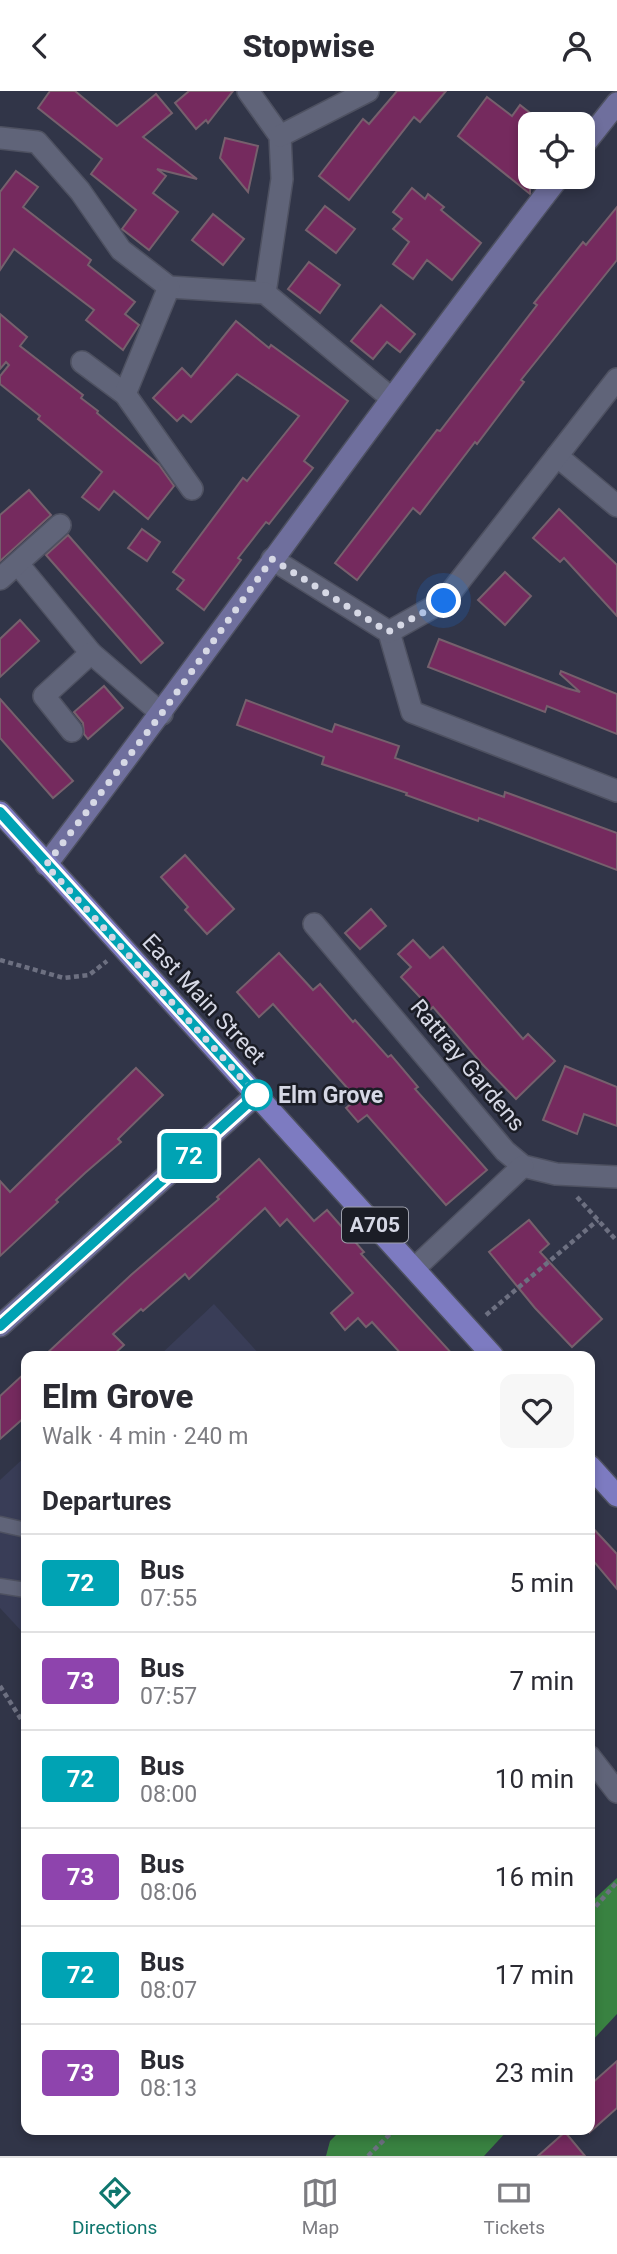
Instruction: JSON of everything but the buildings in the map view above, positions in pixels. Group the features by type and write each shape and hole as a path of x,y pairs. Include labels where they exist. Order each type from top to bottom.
{"main road":[{"name":"A705","path":"0,812 46,865"},
{"name":"East Main Street","path":"46,865 489,1351"},
{"path":"595,1473 617,1496"}],"street":[{"path":"248,91 280,136 282,179 265,293"},
{"path":"280,136 368,91"},
{"path":"595,131 617,103"},
{"path":"0,138 37,142 80,191 121,250 169,287 265,293 391,398"},
{"path":"46,865 162,713 391,398 550,189"},
{"path":"125,394 169,287"},
{"path":"82,362 125,394 192,489"},
{"path":"388,632 444,601 617,379"},
{"path":"557,456 617,506"},
{"path":"0,579 60,525"},
{"path":"272,559 388,632 412,712 617,791"},
{"path":"18,564 91,653 162,713"},
{"path":"72,731 44,696 91,653"},
{"name":"Rattray Gardens","path":"314,924 505,1151 523,1166 556,1174 617,1177"},
{"path":"0,1326 257,1095"},
{"path":"415,1268 523,1166"},
{"path":"595,1763 617,1792"}],"lane":[{"path":"0,1524 21,1529"},
{"path":"0,1586 21,1589"}],"path":[{"path":"0,960 64,978 89,975 122,949"},
{"path":"556,1174 617,1241"},
{"path":"469,1329 598,1220"},
{"path":"0,1686 21,1719"},
{"path":"595,1907 617,1882"},
{"path":"368,2156 389,2135"}],"shaded area":[{"path":"214,1304 256,1351 164,1351"},
{"path":"21,1461 21,1631 0,1608 0,1480"}],"green space":[{"path":"617,1878 617,2014 595,2038 595,1898"},
{"path":"336,2135 503,2135 484,2156 326,2156 330,2141"}],"bus line":[{"name":"72","path":"0,812 257,1095 0,1326"}],"place":[{"name":"Elm Grove","path":"257,1095"}],"route":[{"path":"257,1095 46,865 162,713 272,559 388,632 444,601"}]}
